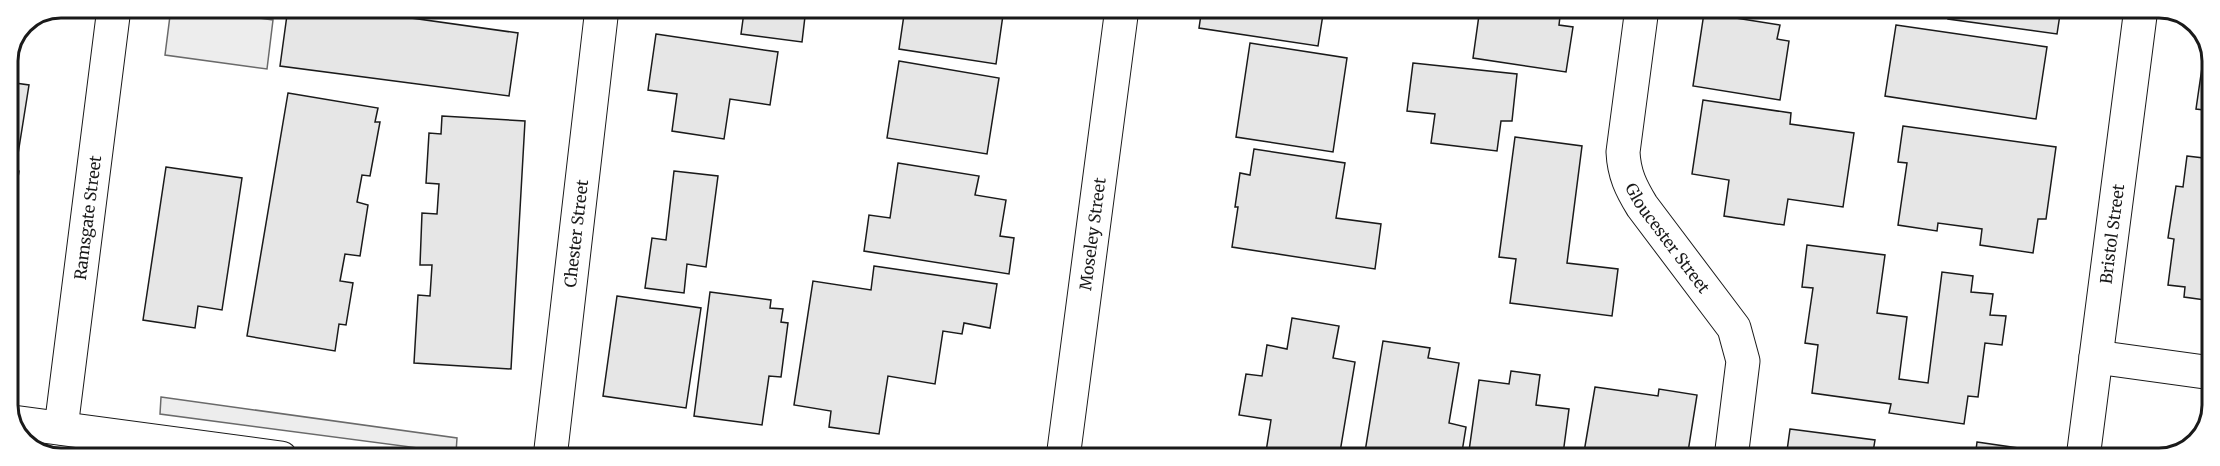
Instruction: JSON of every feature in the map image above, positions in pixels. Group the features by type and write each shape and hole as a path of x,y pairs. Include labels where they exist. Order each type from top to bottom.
{"street":[{"name":"Ramsgate Street","path":"61,428 113,18"},
{"name":"Chester Street","path":"551,448 601,18"},
{"name":"Moseley Street","path":"1064,448 1121,18"},
{"name":"Gloucester Street","path":"1641,18 1623,152 1624,171 1632,191 1642,206 1734,328 1743,361 1732,448"},
{"name":"Bristol Street","path":"2084,448 2140,18"},
{"path":"2096,357 2202,372"},
{"path":"22,423 208,448"}],"shaded area":[{"path":"170,18 273,20 267,69 165,55"},
{"path":"161,397 457,438 456,448 418,448 160,414"}],"building":[{"path":"287,18 411,18 518,33 509,96 280,66"},
{"path":"743,18 805,18 802,42 741,34"},
{"path":"904,18 1003,18 996,64 899,49"},
{"path":"1200,18 1322,18 1318,46 1199,28"},
{"path":"1479,18 1560,18 1559,25 1573,27 1566,72 1473,58"},
{"path":"1703,18 1736,18 1780,25 1777,39 1789,41 1780,100 1693,86"},
{"path":"1948,18 2059,18 2057,34"},
{"path":"1896,25 2047,47 2036,119 1885,96"},
{"path":"656,34 778,52 770,105 730,99 724,139 672,131 677,94 648,90"},
{"path":"1250,43 1347,58 1333,152 1236,137"},
{"path":"899,61 999,78 987,154 887,138"},
{"path":"1413,63 1517,74 1512,121 1501,121 1497,151 1431,143 1435,114 1407,111"},
{"path":"2202,68 2202,110 2196,109"},
{"path":"18,83 29,85 18,154"},
{"path":"288,93 378,108 375,122 380,122 370,176 362,175 357,202 368,205 360,256 345,254 340,281 353,283 346,325 339,324 335,351 247,336"},
{"path":"1703,100 1791,113 1790,124 1854,133 1843,207 1788,199 1784,225 1724,216 1729,180 1692,174"},
{"path":"442,116 525,121 511,369 414,363 418,295 430,296 432,265 420,265 422,213 437,214 439,184 426,183 429,133 441,134"},
{"path":"1903,126 2056,147 2046,219 2038,219 2033,253 1980,245 1982,229 1938,223 1937,231 1898,225 1907,163 1898,162"},
{"path":"1515,137 1582,146 1567,263 1618,269 1612,316 1510,303 1516,259 1499,257"},
{"path":"1254,149 1345,163 1336,218 1381,224 1375,269 1232,247 1240,173 1250,175"},
{"path":"2187,156 2202,158 2202,300 2184,297 2185,287 2168,285 2174,239 2168,238 2176,186 2183,187"},
{"path":"898,163 979,176 975,195 1006,200 1000,236 1014,238 1009,274 864,251 869,215 890,218"},
{"path":"166,167 242,178 222,310 198,306 195,328 143,320"},
{"path":"674,171 718,176 706,267 687,264 684,293 645,288 652,238 666,240"},
{"path":"1807,245 1885,255 1877,313 1907,317 1899,379 1928,383 1942,272 1973,276 1971,292 1993,294 1990,315 2006,316 2002,345 1985,343 1978,397 1968,396 1964,424 1889,413 1891,404 1812,393 1818,345 1805,343 1813,288 1802,287"},
{"path":"874,266 997,284 990,328 964,323 962,334 943,331 935,384 888,376 879,434 829,427 831,411 794,405 813,281 871,290"},
{"path":"710,292 771,300 770,308 783,309 781,322 788,323 781,377 769,376 762,425 694,416"},
{"path":"617,296 701,308 686,408 603,396"},
{"path":"1292,318 1339,326 1333,358 1355,362 1341,448 1267,448 1271,420 1239,415 1246,374 1262,376 1267,345 1287,349"},
{"path":"1383,341 1430,348 1428,358 1459,363 1449,423 1466,427 1463,448 1366,448"},
{"path":"1511,371 1540,375 1536,405 1569,409 1564,448 1469,448 1479,380 1509,384"},
{"path":"1595,387 1658,396 1659,389 1697,395 1689,448 1585,448"},
{"path":"1790,429 1875,440 1874,448 1787,448"},
{"path":"1977,442 2018,448 1976,448"}]}
